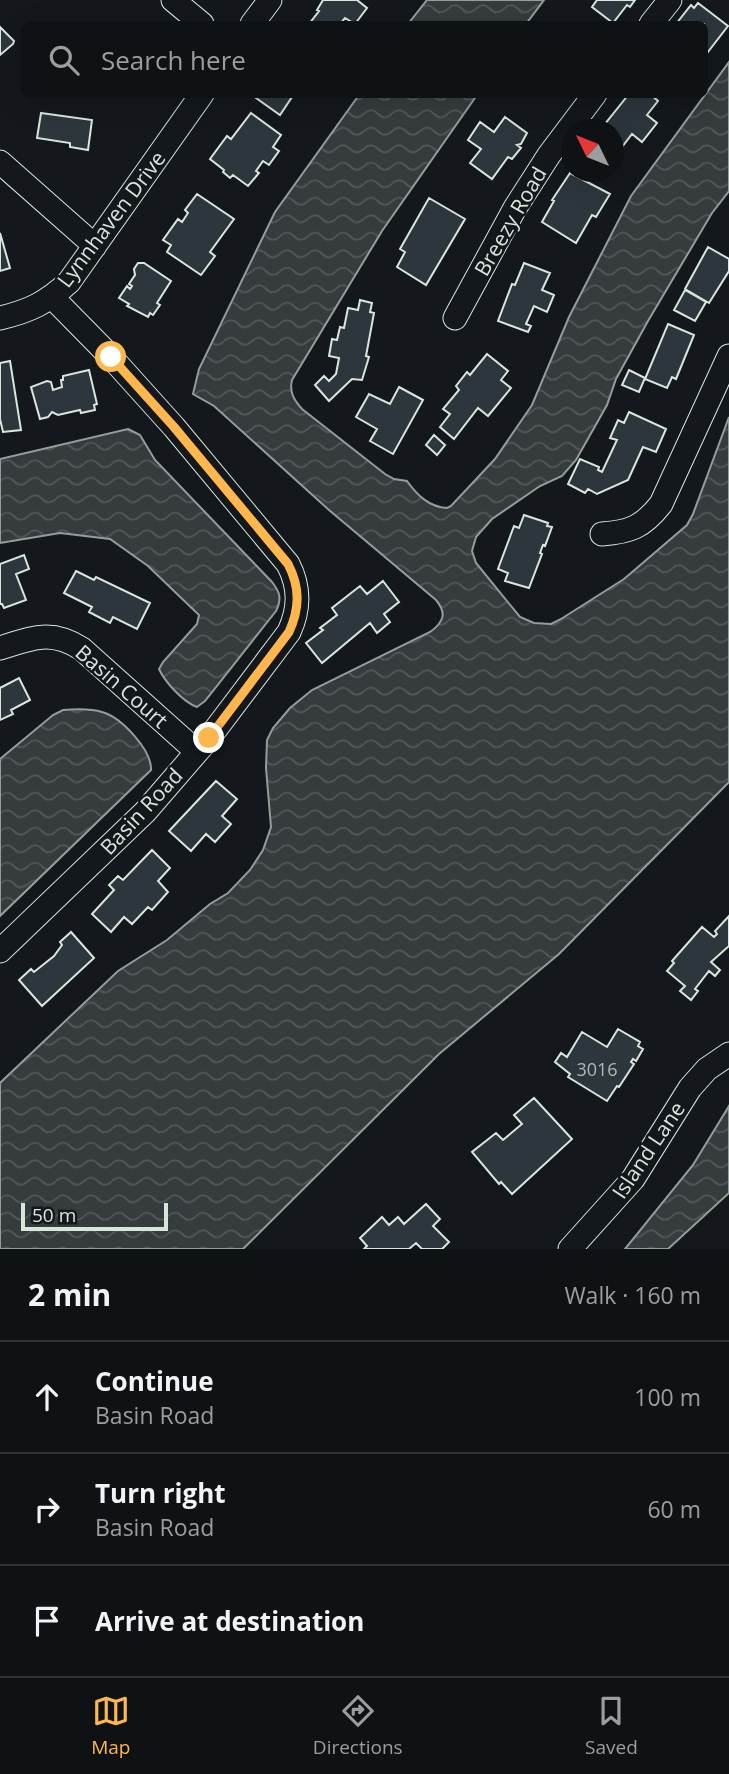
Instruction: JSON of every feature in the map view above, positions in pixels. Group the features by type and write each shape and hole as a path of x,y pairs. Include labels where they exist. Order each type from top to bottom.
{"street":[{"path":"173,0 198,21"},
{"path":"254,21 270,0"},
{"path":"653,21 670,0"},
{"name":"Lynnhaven Drive","path":"0,317 26,312 52,297 69,282 199,98"},
{"name":"Breezy Road","path":"455,318 522,198 549,155 592,98"},
{"path":"0,162 95,246"},
{"name":"Basin Road","path":"0,951 145,812 289,632 295,620 298,603 294,576 288,564 174,427 52,297"},
{"path":"601,534 636,527 650,519 661,505 729,356"},
{"name":"Basin Court","path":"0,648 38,636 69,640 196,751"},
{"name":"Island Lane","path":"570,1249 633,1180 690,1088 707,1069 729,1054"}],"water":[{"path":"427,0 544,0 528,21 410,21"},
{"path":"729,62 729,191 712,213 648,321 616,379 607,405 576,460 562,476 540,486 492,519 476,537 472,551 476,563 520,617 534,623 551,624 561,619 624,579 687,525 729,417 729,782 559,954 439,1054 243,1249 0,1249 0,1083 118,971 167,940 210,904 228,893 250,870 263,850 271,827 266,768 267,740 273,728 290,708 312,690 430,632 442,617 442,609 436,600 329,510 214,406 193,394 199,369 275,212 357,98 475,98 382,231 291,384 293,396 302,409 385,474 407,481 424,499 447,508 495,459 532,405 569,317 631,196 703,98 708,98 708,91"},
{"path":"128,429 140,435 155,460 272,582 279,596 276,611 205,701 197,707 175,691 159,669 197,624 199,615 148,566 110,539 60,533 0,543 0,459"},
{"path":"63,710 97,711 118,720 141,744 151,770 0,916 0,759 53,715"},
{"path":"729,1106 729,1193 668,1249 625,1249 693,1165"}],"building":[{"path":"323,0 357,0 367,8 357,21 345,18 342,21 311,21 319,11 317,10"},
{"path":"597,0 635,0 630,7 627,5 615,21 610,21 592,7"},
{"path":"698,3 728,26 708,52 708,21 678,21 691,5 694,8"},
{"path":"0,27 14,41 0,55"},
{"path":"256,98 291,98 280,115"},
{"path":"626,98 655,98 658,101 647,115 657,123 642,142 632,134 624,144 624,119 609,119"},
{"path":"41,113 92,120 88,150 70,147 70,143 37,138"},
{"path":"251,113 281,135 273,147 279,151 269,165 263,161 256,171 259,173 248,186 233,175 230,178 210,159 227,136 231,139"},
{"path":"505,117 527,133 521,144 517,145 521,148 512,159 508,157 492,179 470,163 481,149 468,140 480,122 494,132"},
{"path":"564,182 587,182 610,194 596,217 592,215 576,243 542,222 554,201 552,200"},
{"path":"197,194 234,219 210,252 215,256 201,275 167,252 171,245 163,240 178,219 182,222 188,213 185,210"},
{"path":"429,198 465,219 426,285 397,267 405,252 400,249"},
{"path":"0,233 10,268 0,271"},
{"path":"708,247 729,259 729,271 709,303 685,289"},
{"path":"138,263 144,263 171,281 157,303 160,305 153,315 150,313 148,317 127,306 129,304 119,298 127,286 130,289 132,286 129,284"},
{"path":"524,263 550,273 542,290 554,295 547,312 534,306 526,324 531,326 528,332 498,321 512,284 515,285"},
{"path":"685,290 706,302 695,321 674,310"},
{"path":"360,300 372,303 370,312 374,313 366,356 369,357 362,380 352,379 329,401 315,385 324,376 329,381 336,374 339,358 329,356 332,339 337,340 340,327 344,328 348,308 358,310"},
{"path":"668,324 694,335 676,379 672,377 667,388 645,379"},
{"path":"487,354 508,371 501,380 511,388 488,416 478,408 454,439 440,427 450,414 443,409 459,390 456,386 467,372 470,375"},
{"path":"10,361 21,430 3,432 0,419 0,363"},
{"path":"89,370 97,404 94,405 95,410 58,415 52,412 48,417 40,419 31,387 47,381 51,382 53,390 62,387 63,376"},
{"path":"629,370 645,378 639,392 622,385"},
{"path":"399,387 423,400 393,454 370,441 377,429 356,417 369,394 390,404"},
{"path":"629,412 666,429 656,452 643,447 628,480 597,494 588,489 585,493 568,484 580,459 599,467 598,470 602,472 617,440 610,438 618,420 624,423"},
{"path":"434,435 445,445 437,455 426,445"},
{"path":"524,515 548,523 547,526 552,527 529,588 505,581 508,573 498,569 514,526 519,528"},
{"path":"24,555 29,569 16,574 26,600 4,608 0,604 0,564"},
{"path":"76,571 94,580 96,577 150,603 137,629 113,617 110,623 89,612 92,607 64,593"},
{"path":"383,581 399,602 384,614 390,622 377,633 370,623 322,663 306,643 337,615 332,608 360,586 367,594"},
{"path":"19,678 30,700 11,710 13,714 0,720 0,688"},
{"path":"216,781 237,799 222,816 231,824 215,842 206,834 191,851 169,831"},
{"path":"152,850 170,868 158,881 168,892 152,910 148,907 132,924 124,917 111,932 92,914 114,890 109,885 118,876 123,880"},
{"path":"729,916 729,946 711,962 720,970 715,976 709,971 695,989 698,991 691,1000 680,991 685,986 667,971 674,963 672,961 702,927 714,937 717,934 715,931"},
{"path":"71,932 94,958 42,1006 19,980 31,969 34,972 54,956 62,945 60,942"},
{"path":"618,1029 640,1042 638,1046 643,1049 636,1061 633,1059 631,1062 634,1064 607,1101 568,1077 570,1074 555,1062 561,1053 567,1057 582,1032 607,1047"},
{"path":"534,1098 572,1139 512,1194 501,1182 499,1184 472,1152 496,1133 503,1140 522,1124 514,1115"},
{"path":"426,1204 440,1219 433,1226 449,1242 442,1249 422,1249 416,1243 409,1249 364,1249 367,1246 360,1238 382,1217 389,1225 398,1217 404,1224"}],"route":[{"path":"111,357 174,427 288,564 298,589 295,620 289,632 209,738"}]}
